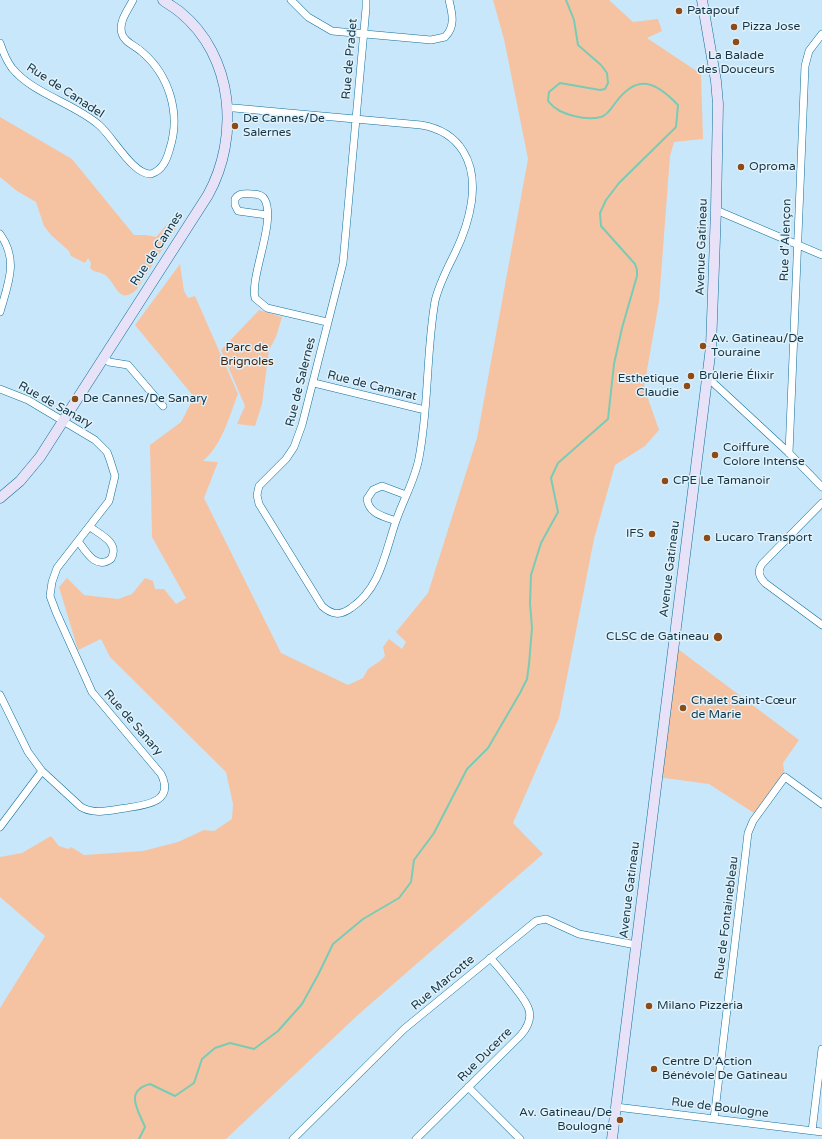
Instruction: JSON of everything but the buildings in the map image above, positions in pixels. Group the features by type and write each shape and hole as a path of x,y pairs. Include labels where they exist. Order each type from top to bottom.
{"street":[{"name":"Rue de Canadel","path":"0,43 8,61 21,76 92,119 103,128 137,168 144,173 151,174 162,166 168,155 174,135 174,119 169,90 162,76 147,56 126,40 122,33 122,22 133,0"},
{"name":"Rue de Cannes","path":"0,498 20,481 32,468 213,185 222,164 227,143 228,120 224,81 216,59 188,20 163,0"},
{"path":"291,0 308,17 327,29 339,33 431,40 441,39 449,34 452,24 449,0"},
{"name":"Rue de Pradet","path":"355,120 366,0"},
{"name":"Avenue Gatineau","path":"612,1139 712,330 716,210 717,92 702,0"},
{"name":"Rue d'Alençon","path":"789,452 796,245 805,66 809,51 822,34"},
{"name":"Rue de Salernes","path":"227,108 421,125 442,130 460,146 471,170 472,191 469,214 461,240 439,285 435,301 419,461 396,521 382,568 374,584 364,597 343,613 334,614 325,609 259,504 257,495 262,482 280,465 294,447 314,383 327,322 344,256 355,120"},
{"path":"267,215 238,211 235,205 235,199 242,194 260,195 265,200 267,215 263,248 254,289 255,298 267,308 327,322"},
{"path":"716,210 822,255"},
{"path":"0,234 10,252 11,260 9,280 0,312"},
{"path":"103,357 108,362 128,365 163,406"},
{"path":"707,377 789,452 822,487"},
{"name":"Rue de Camarat","path":"314,383 425,410"},
{"name":"Rue de Sanary","path":"0,389 28,400 100,445 107,452 113,468 114,485 109,501 90,527 62,560 54,574 51,589 52,604 92,692 161,774 165,784 161,796 153,803 93,812 81,807 42,771 28,752 2,704 0,695"},
{"path":"396,521 373,511 369,507 367,498 372,490 382,486 406,495"},
{"path":"822,503 762,564 758,572 765,583 822,625"},
{"path":"78,541 97,562 102,563 111,559 114,550 113,545 90,527"},
{"path":"0,827 42,771"},
{"name":"Rue de Fontainebleau","path":"714,1119 750,826 785,776 822,804"},
{"name":"Rue Marcotte","path":"293,1139 398,1034 530,925 546,919 580,934 636,945"},
{"name":"Rue Ducerre","path":"416,1139 526,1029 530,1015 526,1002 490,958"},
{"path":"812,1131 822,1049"},
{"path":"468,1087 516,1137"},
{"name":"Rue de Boulogne","path":"616,1107 822,1132"}],"green space":[{"path":"493,0 609,0 633,22 658,19 662,31 647,38 701,74 703,139 674,142 670,156 659,302 644,387 659,430 645,446 615,465 594,539 559,718 513,823 543,854 359,1014 226,1139 0,1139 0,1008 45,936 0,897 0,857 22,853 51,836 59,846 68,849 71,847 84,855 143,851 178,842 204,830 214,831 232,819 233,804 226,772 110,657 101,639 78,650 59,587 67,578 84,595 118,599 132,594 145,578 153,581 155,589 164,589 176,604 186,598 152,537 150,445 181,422 194,397 135,325 180,264 184,291 188,298 195,296 238,394 220,439 210,454 203,461 218,462 204,498 281,653 348,685 363,678 368,669 385,656 383,647 389,639 402,649 406,642 396,632 428,593 477,438 528,159 504,39"},
{"path":"0,117 72,159 134,235 156,237 170,221 176,228 137,289 130,294 121,294 107,277 93,271 90,268 91,263 88,258 85,263 71,256 69,251 51,235 44,226 36,202 17,191 0,177"},
{"name":"Parc de Brignoles","path":"259,310 282,317 276,337 269,350 262,404 255,426 237,424 245,406 221,350"},
{"path":"674,646 799,740 783,763 785,777 757,815 709,784 657,777"}],"waterway":[{"path":"139,1139 145,1127 135,1102 137,1091 150,1084 175,1096 194,1083 202,1059 215,1048 230,1043 254,1049 278,1031 302,1004 333,944 363,919 399,898 411,882 414,860 434,833 467,769 488,748 527,679 532,628 530,603 531,575 541,543 558,512 551,478 558,463 608,419 614,364 622,328 637,276 635,264 601,226 600,213 606,200 619,183 676,127 678,105 655,86 639,84 624,93 608,113 601,117 588,118 574,116 566,114 553,107 548,101 549,92 560,83 600,90 605,89 608,83 607,73 601,65 578,45 574,20 566,0"}],"place":[{"name":"Patapouf","path":"679,11"},
{"name":"Pizza Jose","path":"734,27"},
{"name":"La Balade des Douceurs","path":"736,42"},
{"name":"De Cannes/De Salernes","path":"235,126"},
{"name":"Oproma","path":"741,167"},
{"name":"Av. Gatineau/De Touraine","path":"703,346"},
{"name":"Brûlerie Élixir","path":"691,376"},
{"name":"Esthetique Claudie","path":"687,386"},
{"name":"De Cannes/De Sanary","path":"75,399"},
{"name":"Coiffure Colore Intense","path":"715,455"},
{"name":"CPE Le Tamanoir","path":"665,481"},
{"name":"IFS","path":"652,534"},
{"name":"Lucaro Transport","path":"707,538"},
{"name":"CLSC de Gatineau","path":"718,637"},
{"name":"Chalet Saint-Cœur de Marie","path":"683,708"},
{"name":"Milano Pizzeria","path":"649,1006"},
{"name":"Centre D'Action Bénévole De Gatineau","path":"654,1069"},
{"name":"Av. Gatineau/De Boulogne","path":"620,1120"}]}
